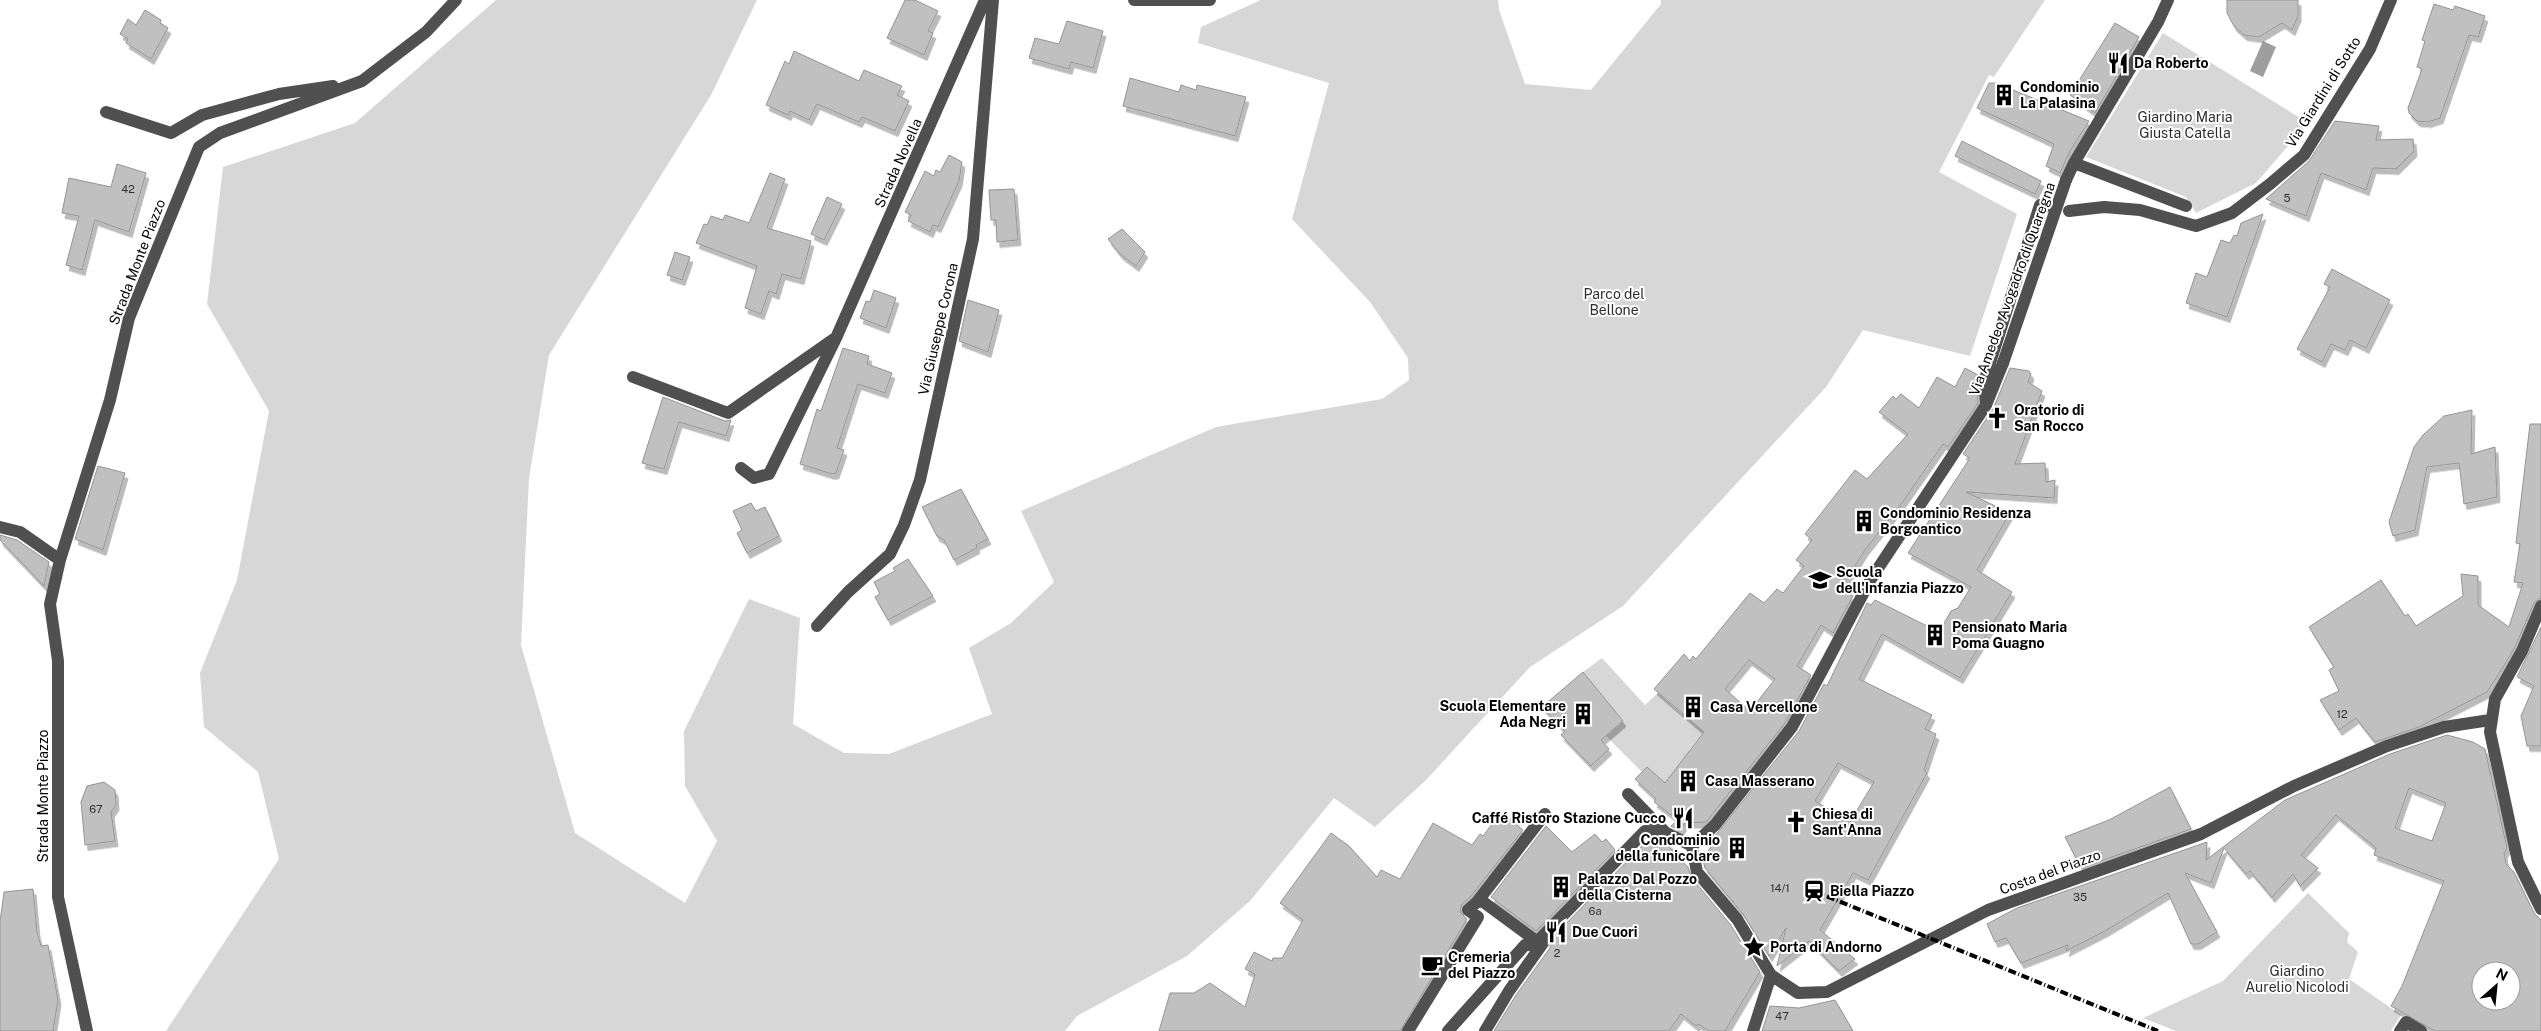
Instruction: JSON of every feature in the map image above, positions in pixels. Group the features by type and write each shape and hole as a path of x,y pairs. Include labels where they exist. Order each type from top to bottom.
{"street":[{"name":"Strada Monte Piazzo","path":"87,1031 58,897 58,661 50,604 60,560 110,400 129,318 199,146 220,133 362,81 426,32 456,0"},
{"name":"Strada Novella","path":"741,468 754,478 769,474 836,338 985,0"},
{"name":"Via Giuseppe Corona","path":"817,626 848,592 890,554 904,525 920,480 974,239 993,0"},
{"path":"1134,0 1210,0"},
{"name":"Via Amedeo Avogadro di Quaregna","path":"1692,846 1714,825 1792,727 1871,579 1986,405 2003,364 2066,180 2074,163 2158,22 2168,0"},
{"name":"Via Giardini di Sotto","path":"2069,212 2104,207 2140,210 2196,226 2232,213 2304,155 2370,49 2390,0"},
{"name":"Strada Monte Piazzo","path":"106,112 171,133 202,114 279,94 362,81"},
{"path":"2074,163 2186,206"},
{"path":"1986,405 1984,382 2040,205 2045,207"},
{"path":"633,377 728,412 836,338"},
{"path":"0,527 20,532 60,560"},
{"path":"2541,606 2522,652 2495,700 2490,720 2490,732 2518,862 2541,909"},
{"name":"Costa del Piazzo","path":"1692,846 1697,872 1737,919 1770,975 1798,993 1827,992 1988,910 2201,834 2294,786 2387,746 2444,727 2490,720"},
{"path":"1628,794 1665,832 1692,846"},
{"path":"1408,1031 1478,917 1468,910 1545,814"},
{"path":"1448,1031 1525,945 1538,941 1645,831 1665,832"},
{"path":"1476,902 1482,902 1543,943 1509,991 1485,1031"},
{"path":"1753,1031 1770,975"},
{"path":"2400,1031 2406,1022 2421,1031"}],"green space":[{"name":"Parco del Bellone","path":"496,0 757,0 711,95 549,355 529,478 521,645 575,833 685,903 717,841 685,786 684,731 749,599 800,618 793,724 844,753 889,754 992,714 969,648 1011,623 1054,582 1021,511 1216,427 1382,399 1409,380 1408,358 1370,302 1292,219 1329,83 1198,43 1201,27 1261,0 1498,0 1499,10 1525,84 1591,90 1661,4 1661,0 2045,0 1994,77 1989,75 1939,172 2017,214 1970,356 1863,330 1826,387 1623,606 1530,667 1426,780 1375,827 1334,798 1250,901 1187,956 1077,1016 1065,1031 166,1031 279,859 258,772 204,727 200,673 237,580 269,411 207,304 223,167 355,123"},
{"name":"Giardino Maria Giusta Catella","path":"2163,33 2308,123 2256,183 2196,213 2186,197 2086,157"},
{"path":"1602,658 1645,705 1658,693 1680,713 1700,725 1704,732 1689,750 1692,754 1666,784 1647,767 1642,772 1606,736 1623,721 1583,672"},
{"name":"Giardino Aurelio Nicolodi","path":"2308,893 2349,933 2347,942 2358,952 2349,979 2401,1015 2391,1031 2176,1031 2143,1018 2223,981"}],"shaded area":[{"path":"2263,41 2276,47 2263,77 2250,71"}],"building":[{"path":"905,0 915,0 938,11 928,31 933,33 924,55 887,38"},
{"path":"2227,0 2298,0 2298,16 2292,30 2282,23 2259,37 2244,35 2234,26 2227,13"},
{"path":"2434,4 2453,10 2455,6 2485,16 2478,37 2469,35 2440,118 2428,122 2417,121 2409,113 2408,108 2422,69 2417,67 2425,41 2422,40"},
{"path":"145,10 161,20 160,23 168,28 151,59 126,43 128,39 120,34 128,19 136,25"},
{"path":"1067,21 1103,31 1093,68 1071,62 1069,69 1029,58 1035,38 1059,44"},
{"path":"2115,23 2139,37 2095,113 2070,95"},
{"path":"794,51 859,81 864,70 902,86 897,95 909,101 895,131 862,117 859,122 817,104 809,120 790,111 788,115 766,105 785,61 789,64"},
{"path":"1130,78 1179,92 1181,85 1196,90 1197,85 1246,97 1235,136 1123,106"},
{"path":"1989,83 1996,83 2089,121 2070,151 2060,173 2046,166 2054,144 1977,108"},
{"path":"2335,121 2379,126 2376,140 2413,139 2414,151 2396,169 2373,168 2366,190 2321,173 2306,216 2266,199 2309,161"},
{"path":"1962,141 2041,181 2035,194 1955,156"},
{"path":"949,155 962,162 959,181 938,227 933,225 930,232 908,221 911,215 905,212 925,171 934,176 936,170 940,172"},
{"path":"117,164 146,173 129,232 95,220 82,270 66,265 79,216 62,213 69,178 111,187"},
{"path":"770,173 785,179 767,228 811,241 801,279 782,274 776,294 769,291 761,314 745,308 757,266 696,243 704,224 707,225 711,216 723,220 725,215 749,223"},
{"path":"1014,189 1018,240 997,242 996,220 991,220 989,190"},
{"path":"827,197 842,204 824,240 811,234"},
{"path":"2263,214 2227,317 2186,303 2196,273 2207,277 2221,240 2230,243 2234,235 2237,236 2241,223"},
{"path":"1122,229 1145,252 1136,266 1120,254 1108,239"},
{"path":"675,252 690,257 682,280 667,275"},
{"path":"2332,269 2390,300 2366,348 2350,340 2345,350 2331,344 2322,362 2297,349 2330,287 2324,284"},
{"path":"874,290 896,298 886,328 860,318 866,301 870,302"},
{"path":"968,300 999,310 988,352 959,341"},
{"path":"843,348 869,356 867,364 892,373 885,393 858,384 837,448 844,450 836,473 832,474 800,464 817,409 821,411"},
{"path":"1965,368 1978,375 1976,383 1978,403 1948,447 1943,444 1897,510 1865,550 1840,590 1853,596 1833,633 1821,625 1797,666 1811,675 1785,723 1706,822 1685,823 1680,831 1671,826 1678,820 1654,802 1656,799 1635,779 1647,767 1665,783 1704,732 1654,689 1684,654 1690,661 1693,656 1696,659 1750,593 1764,603 1777,589 1783,593 1804,566 1796,560 1812,540 1805,534 1855,470 1867,479 1908,434 1879,412 1893,396 1896,399 1901,394 1919,408 1937,377 1955,387","holes":["1749,660 1775,679 1750,711 1725,689"]},
{"path":"2010,368 2029,371 2031,374 2028,382 2042,391 2015,464 2045,463 2046,482 2055,480 2054,498 1966,492 2010,513 1977,570 2012,592 1960,678 1882,634 1859,679 1932,715 1925,729 1936,734 1924,770 1927,773 1868,880 1853,873 1820,930 1855,959 1839,971 1809,941 1777,966 1786,928 1769,956 1743,914 1705,868 1703,860 1712,845 1714,837 1799,731 1824,684 1827,686 1867,603 1871,605 1875,600 1939,632 1951,611 1958,608 1971,587 1908,553 1970,458 1963,454 1993,409","holes":["1838,763 1874,782 1850,822 1815,801"]},
{"path":"663,397 725,421 731,420 726,436 679,422 664,469 642,463"},
{"path":"2472,410 2471,454 2495,447 2497,497 2464,504 2459,463 2427,467 2415,530 2393,536 2389,522 2414,447 2423,435 2444,416"},
{"path":"2530,424 2541,424 2541,598 2534,603 2515,647 2502,669 2487,692 2419,727 2375,742 2356,718 2339,730 2320,700 2339,691 2329,670 2334,667 2309,627 2381,580 2405,616 2408,614 2416,626 2463,596 2461,574 2478,576 2478,605 2509,627 2523,583 2514,582 2520,544 2516,543"},
{"path":"98,466 125,473 103,550 75,539"},
{"path":"961,489 988,539 976,545 977,548 954,560 944,540 937,536 922,507"},
{"path":"751,503 756,511 765,507 779,536 747,553 737,533 742,530 733,511"},
{"path":"0,535 17,540 49,562 44,586 0,540"},
{"path":"908,559 933,596 888,620 875,597 880,594 874,582 895,571 893,568"},
{"path":"2541,627 2541,746 2527,746 2521,716 2534,686 2517,677"},
{"name":"Scuola Elementare Ada Negri","path":"1583,672 1623,721 1601,740 1609,749 1591,766 1561,735 1565,731 1542,707"},
{"path":"2447,735 2473,742 2485,749 2507,848 2504,853 2506,864 2514,872 2534,913 2541,920 2541,1031 2435,1031 2391,1006 2402,986 2444,881 2374,855 2376,848 2336,815 2301,855 2318,868 2300,886 2293,874 2272,897 2250,871 2246,874 2224,848 2211,883 2185,873 2217,932 2198,944 2191,944 2168,893 2105,931 2066,951 2068,945 2021,963 2006,938 1995,942 1987,924 2017,908 2207,842 2206,860 2285,800 2390,754","holes":["2409,788 2446,803 2432,841 2395,828"]},
{"path":"104,782 115,790 116,805 111,812 115,841 85,845 81,802 87,786"},
{"path":"2170,787 2191,829 2081,868 2065,837 2109,820"},
{"path":"1501,812 1523,830 1471,896 1462,904 1460,912 1467,919 1400,1031 1159,1031 1170,993 1194,993 1210,983 1245,1007 1255,974 1245,969 1254,952 1272,961 1273,958 1282,958 1303,920 1280,903 1331,833 1349,846 1377,877 1381,870 1400,879 1433,823 1472,845 1480,834 1483,836"},
{"name":"Palazzo Dal Pozzo della Cisterna","path":"1546,826 1572,852 1595,834 1602,842 1606,839 1615,850 1536,931 1491,897"},
{"path":"1651,839 1663,840 1671,844 1669,847 1688,867 1691,877 1730,924 1760,972 1725,1031 1709,1031 1698,1024 1696,1026 1681,1014 1669,1031 1494,1031 1516,995 1550,948 1550,940"},
{"path":"33,889 37,932 41,946 48,945 58,1000 53,1031 0,1031 0,922 4,892"},
{"path":"1835,1000 1853,1031 1762,1031 1770,1006 1799,1008"}],"railway":[{"path":"1814,891 2158,1031"}],"place":[{"name":"Da Roberto","path":"2118,63"},
{"name":"Condominio La Palasina","path":"2004,95"},
{"name":"Oratorio di San Rocco","path":"1997,418"},
{"name":"Condominio Residenza Borgoantico","path":"1864,521"},
{"name":"Scuola dell'Infanzia Piazzo","path":"1820,580"},
{"name":"Pensionato Maria Poma Guagno","path":"1935,635"},
{"name":"Casa Vercellone","path":"1693,707"},
{"name":"Scuola Elementare Ada Negri","path":"1583,714"},
{"name":"Casa Masserano","path":"1688,781"},
{"name":"Caffé Ristoro Stazione Cucco","path":"1683,818"},
{"name":"Chiesa di Sant'Anna","path":"1796,822"},
{"name":"Condominio della funicolare","path":"1737,848"},
{"name":"Palazzo Dal Pozzo della Cisterna","path":"1561,887"},
{"name":"Biella Piazzo","path":"1814,891"},
{"name":"Due Cuori","path":"1556,932"},
{"name":"Porta di Andorno","path":"1754,947"},
{"name":"Cremeria del Piazzo","path":"1432,965"}]}
